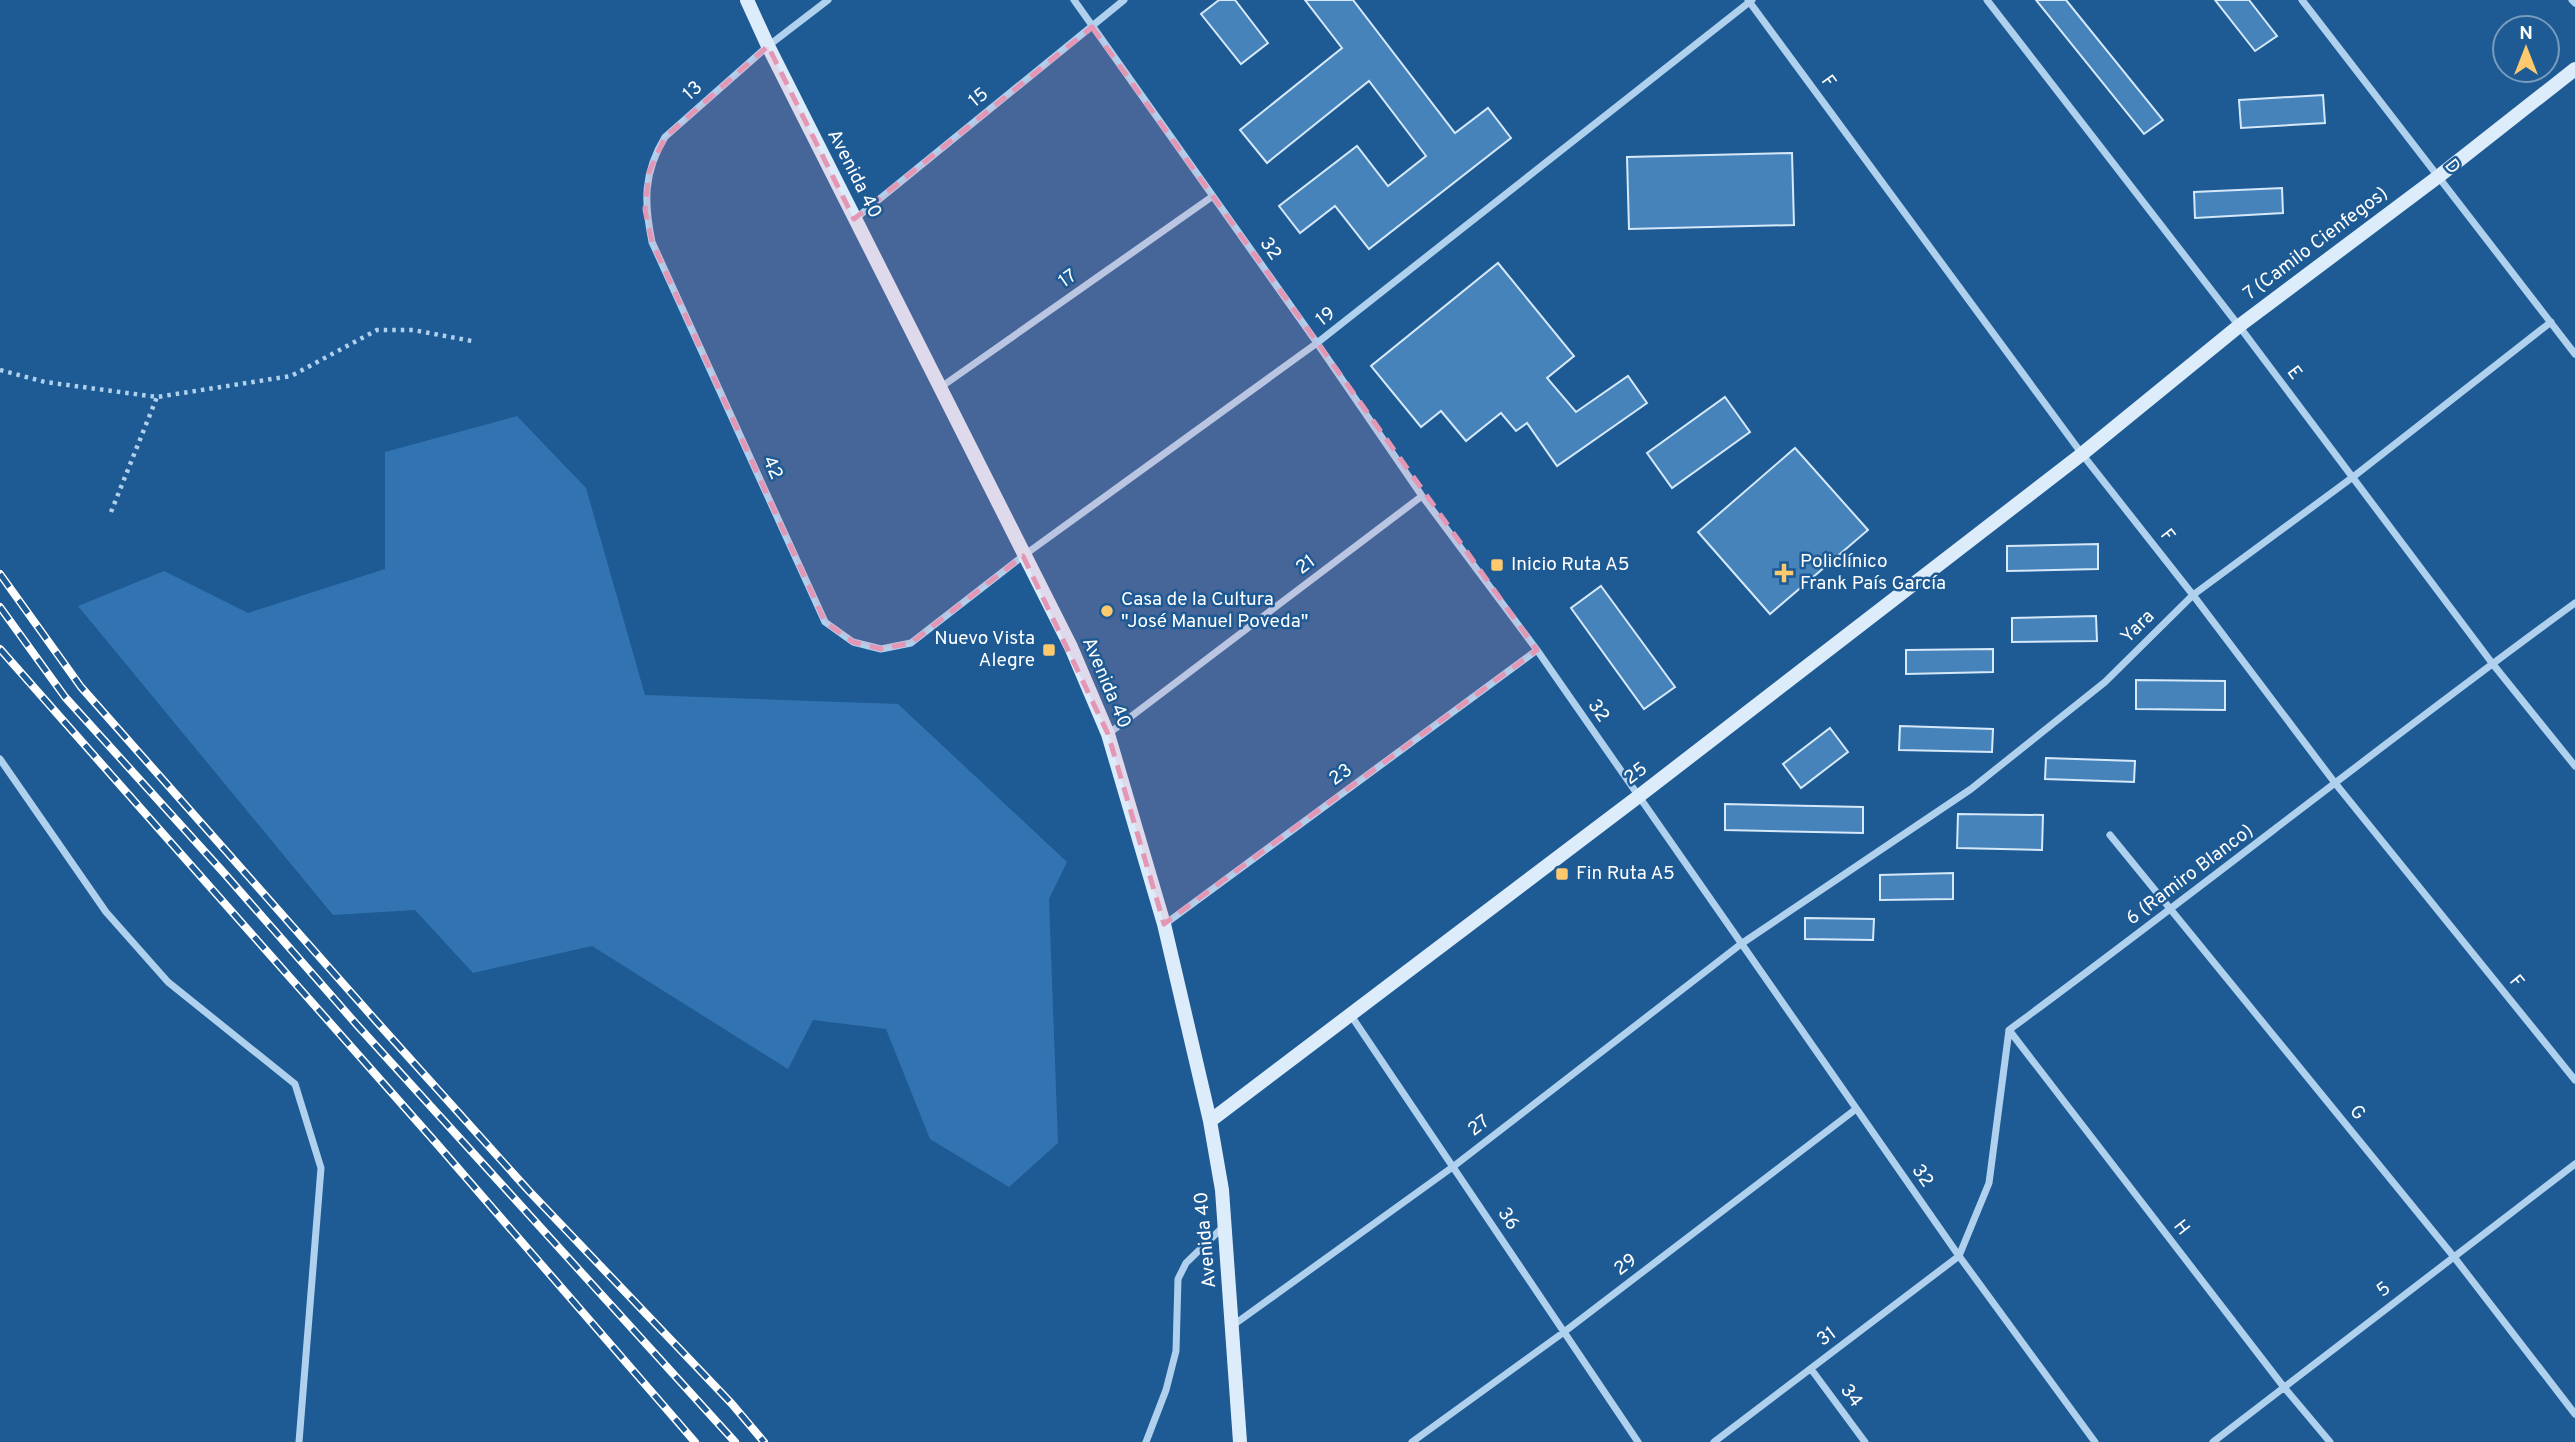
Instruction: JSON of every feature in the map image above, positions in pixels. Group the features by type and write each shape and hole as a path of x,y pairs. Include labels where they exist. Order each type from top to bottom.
{"street":[{"name":"Avenida 40","path":"747,0 1070,647 1108,734 1164,925 1210,1121 1222,1190 1240,1442"},
{"name":"13","path":"652,242 645,210 649,172 654,154 665,137 768,46 828,0"},
{"name":"32","path":"1073,0 1317,343 1422,496 1537,650 1959,1256 2095,1442"},
{"name":"15","path":"854,219 1124,0"},
{"name":"E","path":"1987,0 2239,327 2492,663 2575,766"},
{"name":"D","path":"2302,0 2575,354"},
{"name":"19","path":"911,643 1023,556 1317,343 1750,1"},
{"name":"F","path":"1750,1 2082,454 2335,783 2575,1080"},
{"name":"7 (Camilo Cienfegos)","path":"2082,454 2239,327 2575,69"},
{"name":"17","path":"941,387 1213,196"},
{"name":"42","path":"652,242 825,622 853,642 881,649 911,643"},
{"name":"Yara","path":"1741,944 1971,789 2105,682 2193,595 2353,477 2551,321"},
{"name":"25","path":"1210,1121 1639,796 2082,454"},
{"name":"21","path":"1108,734 1422,496"},
{"name":"6 (Ramiro Blanco)","path":"2009,1030 2575,603"},
{"name":"23","path":"1164,925 1537,650"},
{"path":"0,760 106,912 168,982 295,1084 321,1168 299,1442"},
{"name":"G","path":"2110,835 2454,1257 2575,1414"},
{"name":"27","path":"1232,1326 1454,1166 1741,944"},
{"name":"36","path":"1350,1013 1637,1442"},
{"path":"1959,1256 1989,1182 2009,1030"},
{"name":"H","path":"2009,1030 2283,1387 2330,1442"},
{"name":"29","path":"1412,1442 1564,1332 1856,1109"},
{"name":"5","path":"2213,1442 2575,1164"},
{"path":"1146,1442 1166,1390 1176,1351 1178,1279 1186,1263 1225,1226"},
{"name":"31","path":"1714,1442 1959,1256"},
{"name":"34","path":"1811,1368 1865,1442"}],"path":[{"path":"0,370 45,382 157,397 291,376 377,330 413,330 472,341"},
{"path":"111,512 157,397"}],"highlighted area":[{"path":"1092,27 1537,650 1164,924 1108,734 1023,556 911,643 881,649 853,642 825,622 652,242 645,210 649,172 665,137 768,46 854,219"}],"shaded area":[{"path":"517,416 586,488 645,695 898,704 1067,862 1049,899 1058,1143 1009,1187 930,1139 886,1029 813,1020 788,1069 592,946 473,973 415,910 333,915 78,606 164,571 248,613 385,569 385,452"}],"building":[{"path":"1219,0 1235,0 1268,43 1241,64 1201,14"},
{"path":"1305,0 1353,0 1455,133 1488,108 1511,138 1369,249 1335,206 1300,233 1279,206 1357,146 1388,186 1426,156 1369,81 1267,163 1240,130 1342,48"},
{"path":"2036,0 2066,0 2163,120 2144,134"},
{"path":"2215,0 2249,0 2277,36 2255,51"},
{"path":"2323,95 2325,123 2241,128 2239,100"},
{"path":"1792,153 1794,225 1629,229 1627,157"},
{"path":"2282,188 2283,213 2195,218 2194,192"},
{"path":"1498,263 1574,356 1547,378 1576,412 1628,376 1647,403 1557,466 1527,423 1516,431 1501,413 1466,441 1441,411 1421,427 1371,366"},
{"path":"1725,397 1750,432 1672,488 1647,453"},
{"path":"1795,448 1868,530 1770,614 1698,532"},
{"path":"2098,544 2098,569 2007,571 2007,546"},
{"path":"1601,586 1675,687 1644,709 1571,608"},
{"path":"2096,616 2097,641 2012,642 2012,618"},
{"path":"1993,649 1993,672 1906,674 1906,650"},
{"path":"2136,680 2225,681 2225,710 2136,709"},
{"path":"1900,726 1993,729 1992,752 1899,750"},
{"path":"1830,728 1848,752 1801,788 1783,764"},
{"path":"2046,758 2135,761 2134,782 2045,779"},
{"path":"1725,804 1863,807 1863,833 1725,830"},
{"path":"1958,814 2043,815 2042,850 1957,848"},
{"path":"1953,873 1953,899 1880,900 1880,875"},
{"path":"1805,918 1874,919 1873,940 1805,939"}],"railway":[{"path":"0,574 81,687 529,1191 732,1404 764,1442"},
{"path":"0,607 65,697 357,1025 735,1442"},
{"path":"0,649 437,1144 695,1442"}],"place":[{"name":"Inicio Ruta A5","path":"1497,565"},
{"name":"Policlínico Frank País García","path":"1784,573"},
{"name":"Casa de la Cultura \"José Manuel Poveda\"","path":"1107,611"},
{"name":"Nuevo Vista Alegre","path":"1049,650"},
{"name":"Fin Ruta A5","path":"1562,874"}]}
